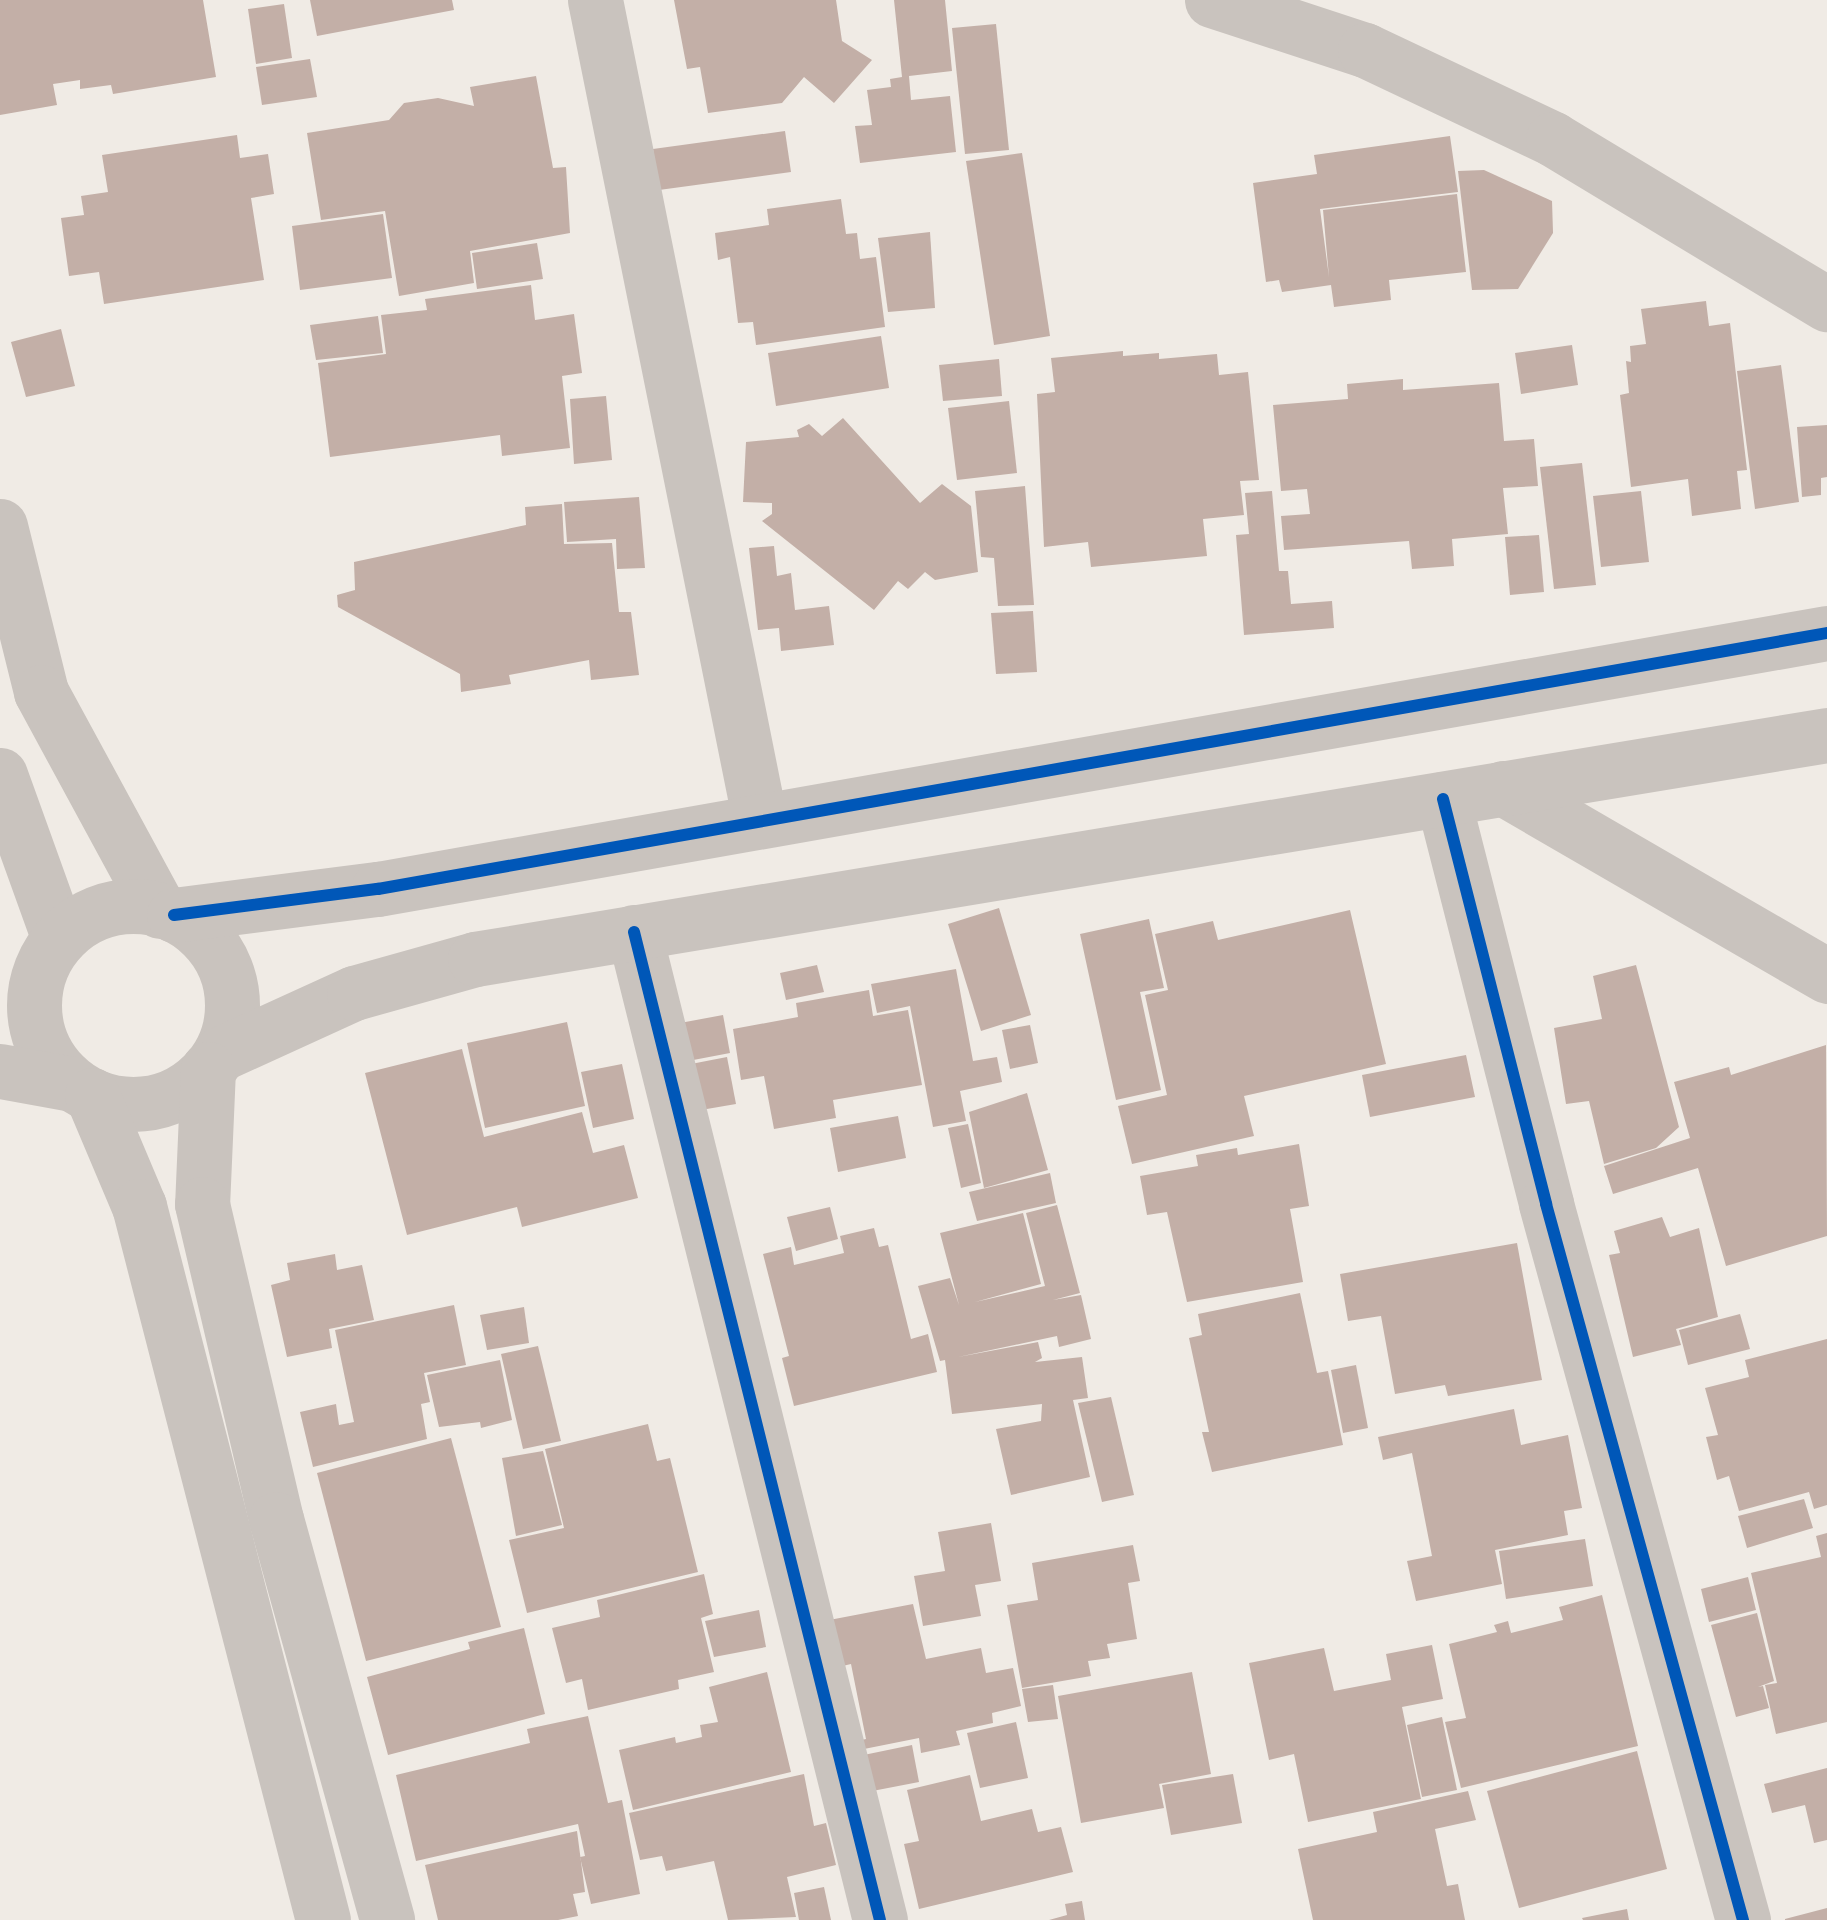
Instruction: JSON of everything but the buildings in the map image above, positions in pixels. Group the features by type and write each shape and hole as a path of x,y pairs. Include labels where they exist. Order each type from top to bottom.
{"street":[{"path":"595,0 760,821"},
{"path":"1212,0 1365,50 1553,139 1827,304"},
{"path":"0,526 41,692 167,913"},
{"path":"167,913 321,898 1827,632"},
{"path":"0,1071 136,1104 170,1098 214,1061 354,993 417,972 634,932 1827,734"},
{"path":"0,775 35,952 36,1026 48,1058 82,1089 139,1206 323,1920"},
{"path":"1503,788 1827,976"},
{"path":"1442,799 1546,1204 1743,1920"},
{"path":"35,952 84,918 112,908 144,906 167,913 201,932 220,957 230,987 231,1021 214,1061 202,1204 276,1519 386,1920"},
{"path":"634,932 880,1920"}],"cycle path":[{"path":"174,915 378,889 1827,633"},
{"path":"1443,799 1546,1204 1743,1920"},
{"path":"634,932 880,1920"}]}
